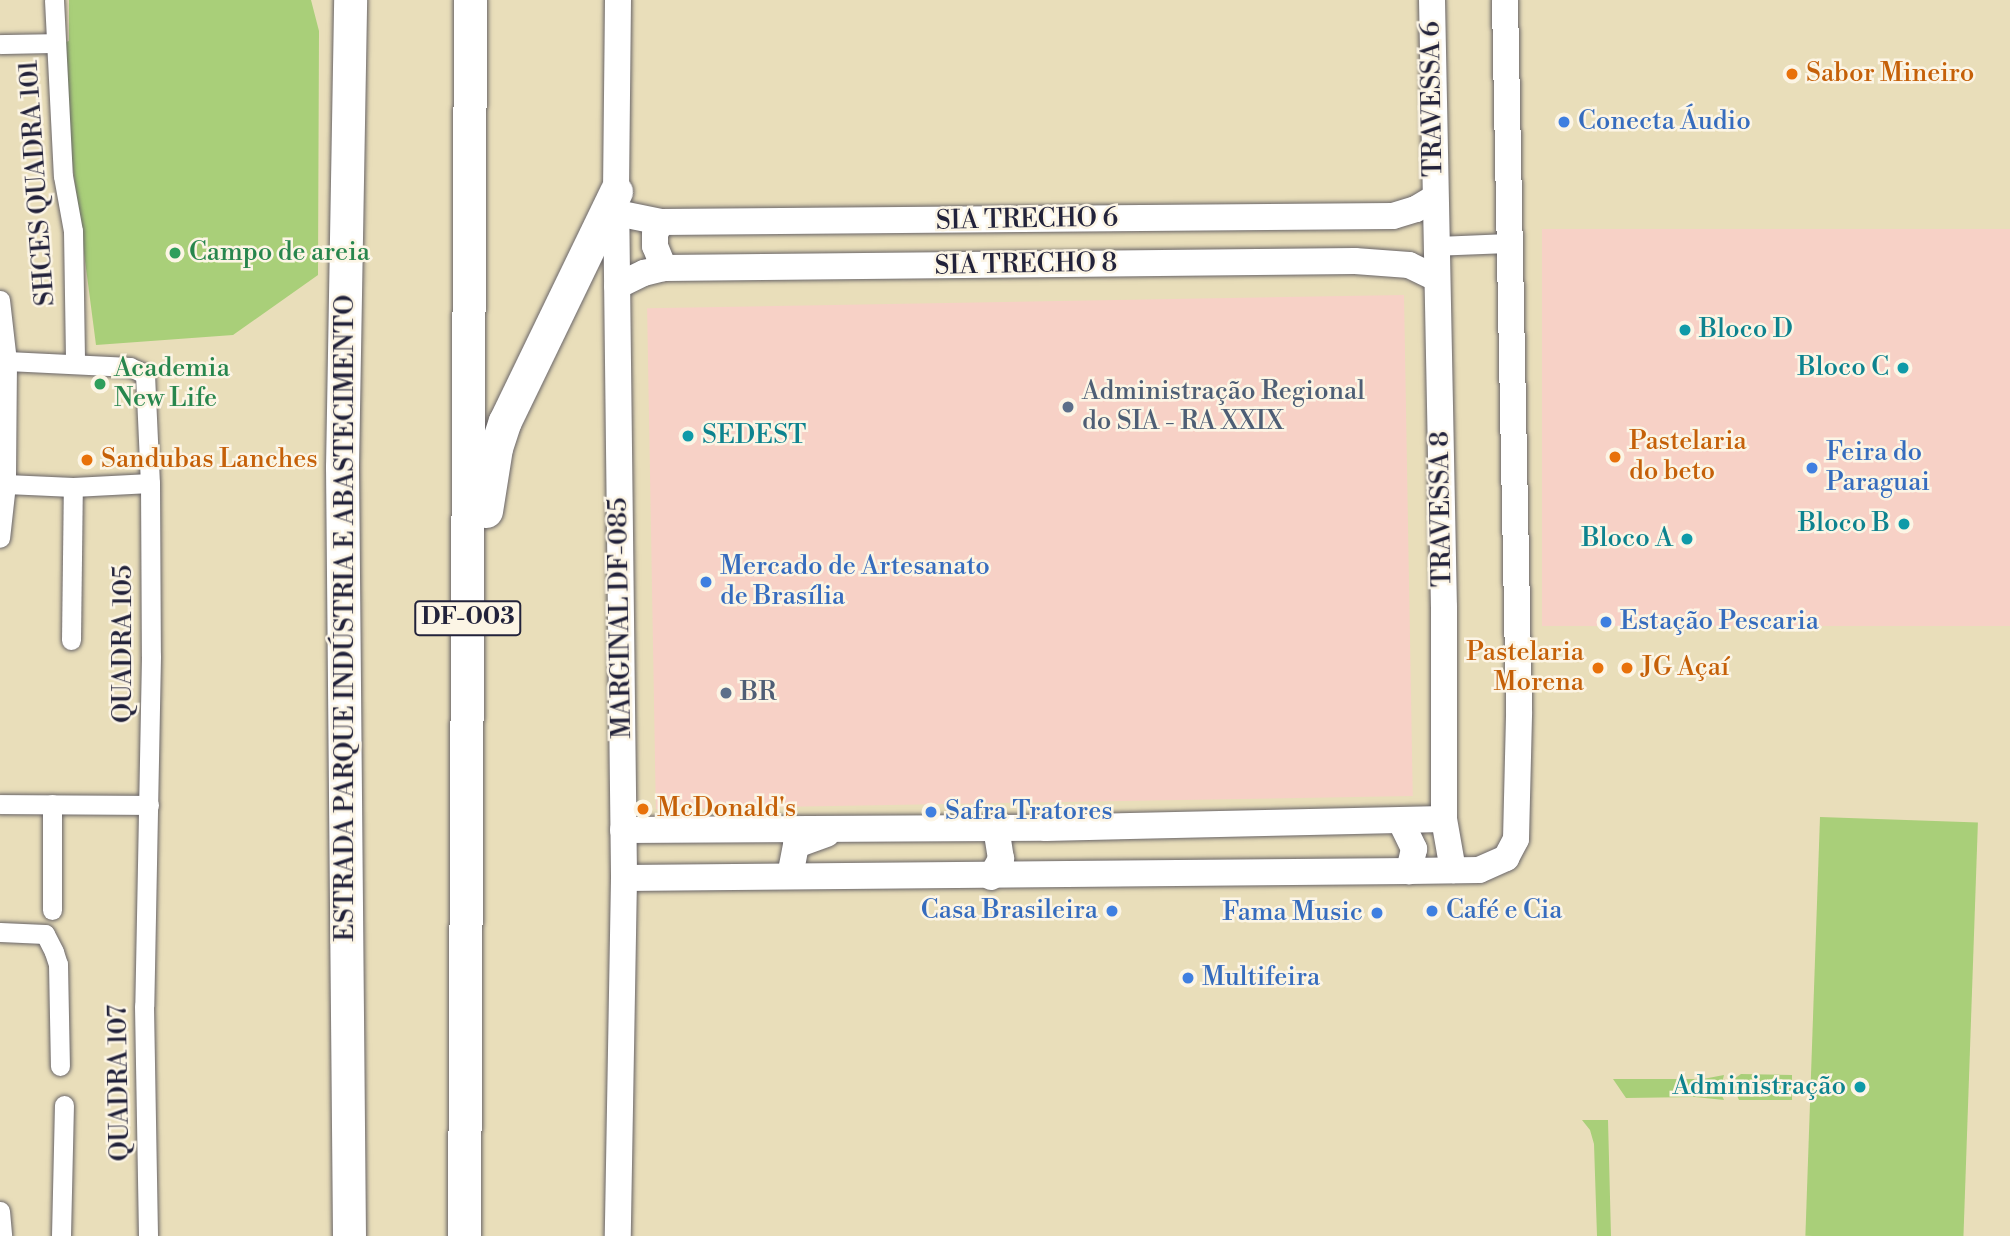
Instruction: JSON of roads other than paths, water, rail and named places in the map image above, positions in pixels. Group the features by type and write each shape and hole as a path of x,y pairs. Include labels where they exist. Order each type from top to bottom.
{"highway":[{"name":"ESTRADA PARQUE INDÚSTRIA E ABASTECIMENTO","path":"349,1236 342,467 350,0"},
{"name":"DF-003","path":"464,1236 470,0"},
{"path":"467,730 488,492 496,448 527,373 617,202"}],"main road":[{"path":"340,0 350,44"},
{"name":"MARGINAL DF-085","path":"618,0 617,286 624,878 618,1236"},
{"name":"TRAVESSA 6","path":"1432,0 1434,198"},
{"path":"624,878 991,877 1409,871 1487,868 1506,858 1516,839 1519,712 1506,0"},
{"name":"SIA TRECHO 6","path":"617,202 661,222 971,221 1394,216 1434,198"},
{"name":"TRAVESSA 8","path":"1434,198 1444,607 1444,819 1453,870"},
{"path":"1355,261 1365,247 1365,237 1357,216"},
{"path":"1030,265 1018,259 1014,237 1032,220"},
{"path":"971,221 985,233 989,247 985,258 977,265"},
{"path":"661,222 655,234 655,246 664,268"},
{"name":"SIA TRECHO 8","path":"617,286 644,273 664,268 1355,261 1409,265 1436,278"},
{"path":"623,830 1401,822 1444,819"},
{"path":"1401,822 1414,849 1409,871"},
{"path":"790,876 796,845 853,827"},
{"path":"991,877 1001,859 996,827"}],"street":[{"name":"SHCES QUADRA 101","path":"54,0 63,176 73,232 75,362"},
{"path":"0,44 55,43"},
{"path":"1435,246 1511,243"},
{"path":"0,300 7,360 6,484 0,538"},
{"path":"7,360 75,362"},
{"name":"QUADRA 105","path":"75,362 130,367 145,374 150,484 146,930"},
{"path":"6,484 73,487 150,484"},
{"path":"71,640 73,487"},
{"path":"0,804 149,806"},
{"path":"52,804 52,910"},
{"name":"QUADRA 107","path":"146,930 148,1236"},
{"path":"0,932 45,934 54,952 58,964 60,1066"},
{"path":"61,1236 64,1105"},
{"path":"0,1211 2,1236"}],"place":[{"name":"Sabor Mineiro","path":"1792,74"},
{"name":"Conecta Áudio","path":"1564,122"},
{"name":"Campo de areia","path":"175,253"},
{"name":"Bloco D","path":"1685,330"},
{"name":"Bloco C","path":"1903,368"},
{"name":"Academia New Life","path":"100,384"},
{"name":"Administração Regional do SIA - RA XXIX","path":"1068,407"},
{"name":"SEDEST","path":"688,436"},
{"name":"Pastelaria do beto","path":"1615,457"},
{"name":"Sandubas Lanches","path":"87,460"},
{"name":"Feira do Paraguai","path":"1812,468"},
{"name":"Bloco B","path":"1904,524"},
{"name":"Bloco A","path":"1687,539"},
{"name":"Mercado de Artesanato de Brasília","path":"706,582"},
{"name":"Estação Pescaria","path":"1606,622"},
{"name":"Pastelaria Morena","path":"1598,668"},
{"name":"JG Açaí","path":"1627,668"},
{"name":"BR","path":"726,693"},
{"name":"McDonald's","path":"643,809"},
{"name":"Safra Tratores","path":"931,812"},
{"name":"Casa Brasileira","path":"1112,911"},
{"name":"Café e Cia","path":"1432,911"},
{"name":"Fama Music","path":"1377,913"},
{"name":"Multifeira","path":"1188,978"},
{"name":"Administração","path":"1860,1087"}]}
